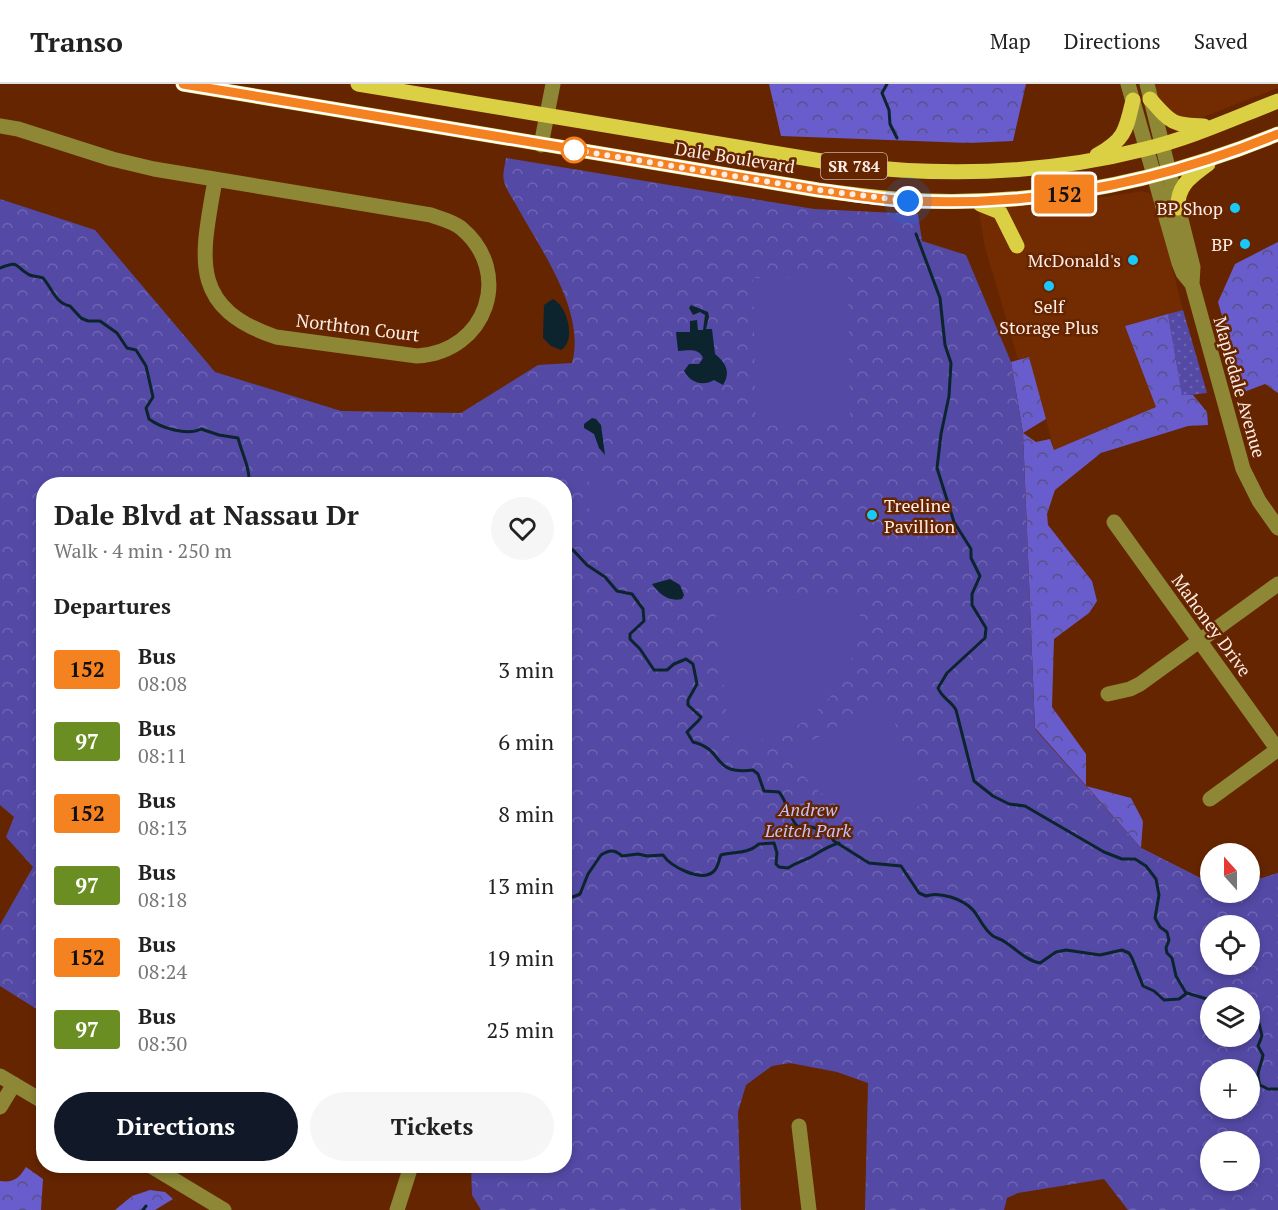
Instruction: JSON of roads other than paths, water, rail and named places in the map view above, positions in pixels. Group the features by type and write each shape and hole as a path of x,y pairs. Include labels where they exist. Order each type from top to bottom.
{"main road":[{"name":"Dale Boulevard","path":"183,84 541,145 891,200 971,202 1061,194 1117,185 1218,157 1278,134"},
{"name":"Dale Boulevard","path":"358,84 775,154 879,169 922,172 985,172 1084,162 1162,144 1278,101"},
{"path":"1148,91 1169,120 1176,124 1213,126"},
{"path":"1084,162 1111,148 1121,138 1127,125 1132,100"},
{"path":"1178,208 1177,197 1182,187 1218,157"},
{"path":"971,202 1000,212 1017,246"}],"street":[{"path":"541,145 553,84"},
{"name":"Mapledale Avenue","path":"1128,84 1146,149 1178,208 1193,267 1192,284 1243,469 1259,501 1278,528"},
{"name":"Mapledale Avenue","path":"1148,91 1162,144 1161,174 1181,270 1192,284"},
{"name":"Northton Court","path":"0,126 18,129 112,159 215,180 431,215 459,226 475,244 482,256 487,274 487,302 481,320 469,334 451,347 428,355 417,356 276,337 256,330 227,310 215,294 205,270 204,243 215,180"},
{"name":"Mahoney Drive","path":"1114,522 1278,750"},
{"path":"1108,694 1140,684 1278,584"},
{"path":"1210,799 1278,750"},
{"path":"0,1107 7,1080 36,1097"},
{"path":"799,1126 809,1210"},
{"path":"163,1173 224,1210"},
{"path":"397,1210 409,1173"}],"water":[{"path":"553,299 562,309 568,323 568,339 561,350 551,346 543,338 544,305"},
{"path":"691,305 708,312 706,329 712,329 715,354 722,361 727,372 723,385 714,380 705,383 697,382 684,371 689,364 699,364 703,358 696,351 678,351 676,332 690,332 690,321 697,320 698,330 703,330 705,315 700,312 693,315 689,308"},
{"path":"592,418 601,425 605,455 599,448 594,434 584,428 584,424"},
{"path":"670,579 680,585 684,595 682,599 677,600 665,596 652,584"}],"waterway":[{"path":"887,84 882,93 889,110 890,124 897,138"},
{"path":"916,234 940,298 945,345 951,363 949,396 937,468 954,522 971,549 971,558 980,576 972,594 972,605 986,628 985,638 947,673 938,688 956,710 974,781 993,796 1009,804 1025,806 1104,852 1122,859 1135,859 1146,866 1156,879 1159,895 1155,918 1160,927 1167,932 1169,940 1167,953 1172,958 1176,976 1186,993"},
{"path":"0,268 14,264 30,275 43,278 57,298 70,306 81,318 88,321 100,321 117,333 127,348 136,350 146,366 153,397 146,408 149,419 174,430 189,432 201,429 238,438 249,477"},
{"path":"572,550 587,565 605,577 617,591 632,594 643,609 644,621 630,634 630,639 654,670 667,670 686,659 693,664 697,684 688,700 688,705 701,717 687,732 693,742 710,750 730,769 753,770 758,774 764,791 779,792 797,826 812,827 828,833 834,841 869,863 901,866 919,893 926,896 944,895 963,902 973,910 994,937 1035,962 1040,963 1056,952 1066,950 1100,955 1122,950 1129,953 1132,958 1143,986 1154,991 1164,1000 1179,999 1187,993 1200,997"},
{"path":"572,897 580,894 588,874 601,855 609,851 622,856 663,855 672,864 686,872 708,875 715,870 721,855 745,851 759,844 774,843 777,853 776,864 779,867 788,868 839,843"},
{"path":"1260,1028 1262,1036 1260,1041"},
{"path":"1259,1047 1263,1055 1258,1073 1260,1085 1268,1089 1278,1089"},
{"path":"143,1210 146,1206"}],"place":[{"name":"BP Shop","path":"1235,208"},
{"name":"BP","path":"1245,244"},
{"name":"McDonald's","path":"1133,260"},
{"name":"Self Storage Plus","path":"1049,286"},
{"name":"Treeline Pavillion","path":"872,515"}],"park label":[{"name":"Andrew Leitch Park","path":"808,819"}]}
